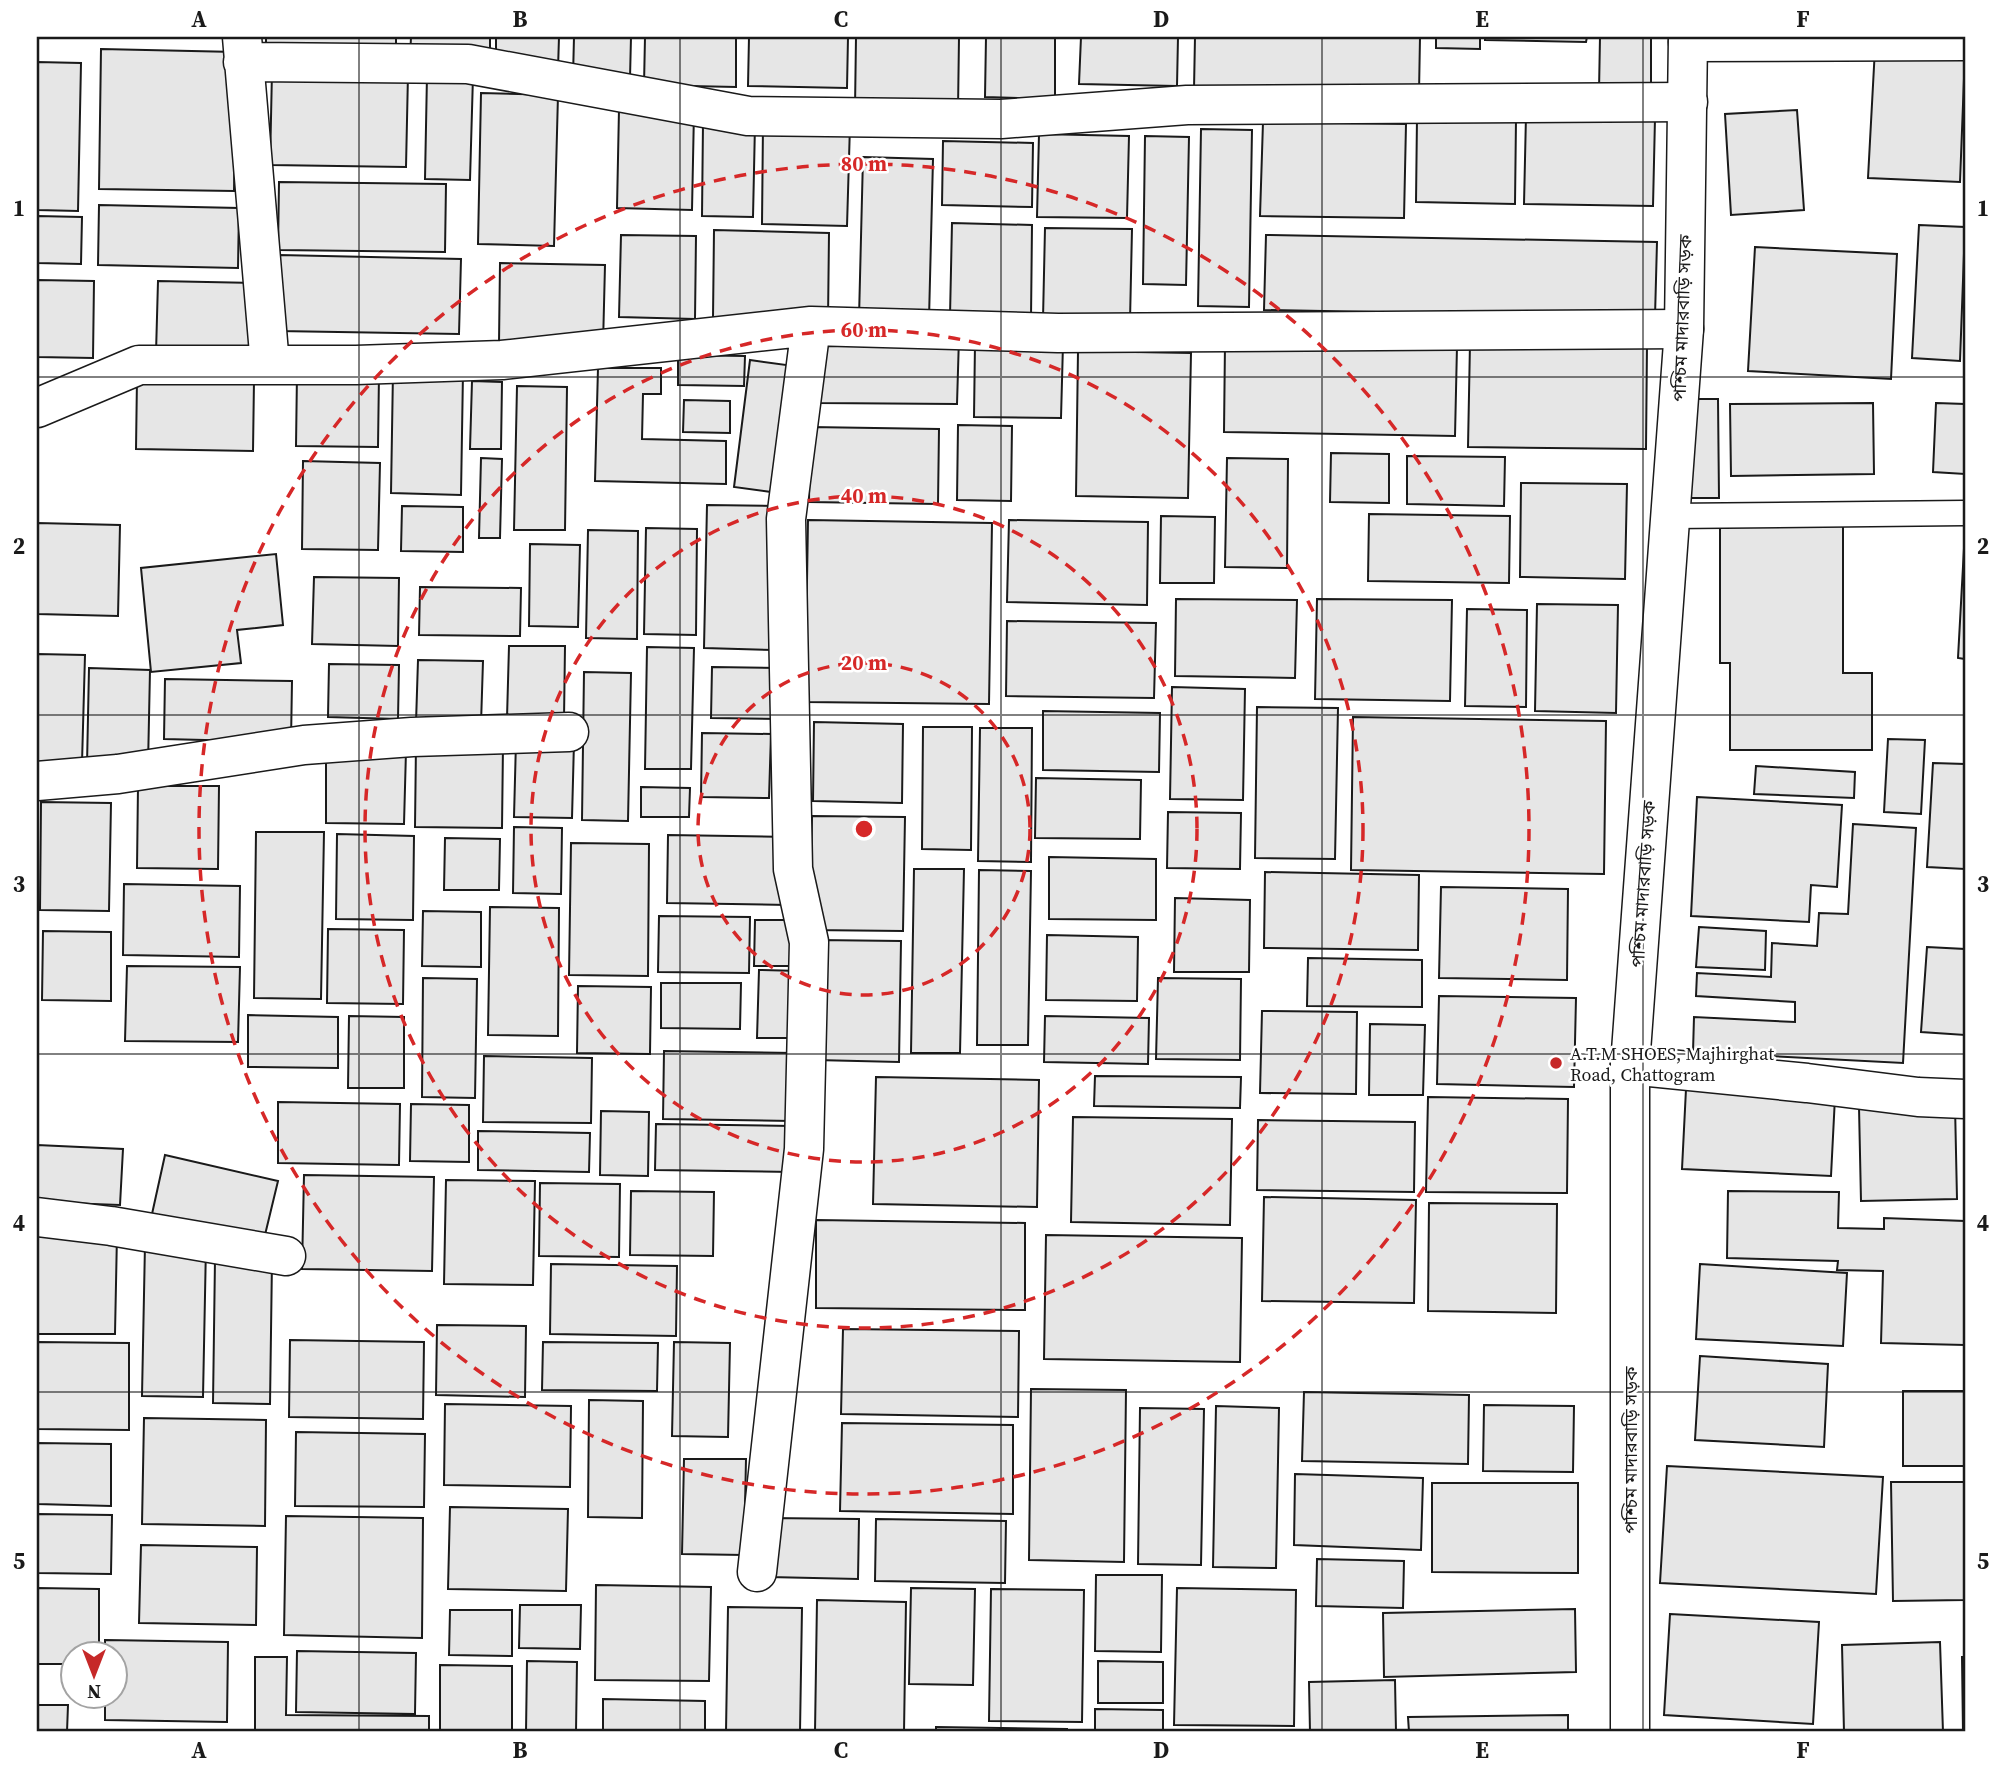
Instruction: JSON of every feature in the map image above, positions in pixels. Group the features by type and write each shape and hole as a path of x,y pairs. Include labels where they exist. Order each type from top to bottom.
{"street":[{"path":"1688,39 1965,41"},
{"name":"পশ্চিম মাদারবাড়ি সড়ক","path":"1630,1732 1630,1065 1684,329 1688,39"},
{"path":"270,365 243,49 468,64 748,116 1001,119 1187,105 1688,102"},
{"path":"757,1572 804,1149 809,942 793,869 786,519 811,326"},
{"path":"37,408 139,365 356,365 502,360 811,326 1058,332 1684,329"},
{"path":"37,781 118,774 304,745 412,737 569,732"},
{"path":"1630,1065 1918,1097 1965,1099"},
{"path":"37,1217 111,1226 286,1256"}],"lane":[{"path":"1670,516 1965,513"}],"building":[{"path":"266,37 396,37 396,45 266,43"},
{"path":"411,37 490,37 490,59 410,58"},
{"path":"496,37 559,37 558,69 496,68"},
{"path":"574,37 631,37 630,78 573,77"},
{"path":"645,37 736,37 736,87 644,85"},
{"path":"749,37 848,37 847,88 748,86"},
{"path":"856,37 959,37 958,110 855,108"},
{"path":"986,37 1055,37 1055,99 985,97"},
{"path":"1081,37 1178,37 1177,86 1079,84"},
{"path":"1195,37 1420,37 1419,93 1194,89"},
{"path":"1436,37 1480,37 1480,49 1436,48"},
{"path":"1485,37 1587,37 1586,42 1485,40"},
{"path":"1600,37 1651,37 1651,92 1599,91"},
{"path":"1875,48 1965,53 1960,182 1868,178"},
{"path":"101,49 236,52 234,191 99,189"},
{"path":"37,62 81,63 78,211 37,210"},
{"path":"272,71 408,74 406,167 270,165"},
{"path":"427,75 473,76 470,180 425,179"},
{"path":"481,93 558,95 554,246 478,244"},
{"path":"619,109 694,111 692,210 617,208"},
{"path":"1797,110 1804,210 1731,215 1725,114"},
{"path":"1526,115 1655,118 1653,206 1524,204"},
{"path":"1417,117 1516,119 1515,204 1416,202"},
{"path":"1263,122 1406,124 1404,218 1260,216"},
{"path":"703,123 755,124 753,217 702,216"},
{"path":"763,124 850,125 847,226 762,224"},
{"path":"1201,129 1252,130 1249,307 1198,306"},
{"path":"1039,134 1129,136 1127,218 1037,217"},
{"path":"1145,136 1189,137 1186,285 1143,284"},
{"path":"943,141 1033,143 1032,207 942,205"},
{"path":"863,157 933,159 929,319 859,318"},
{"path":"279,182 446,184 445,252 278,250"},
{"path":"99,205 239,208 238,268 98,265"},
{"path":"37,216 82,217 81,264 37,263"},
{"path":"952,223 1032,225 1031,318 950,316"},
{"path":"1919,225 1965,227 1960,361 1912,358"},
{"path":"1045,228 1132,229 1130,321 1043,319"},
{"path":"714,230 829,233 828,321 713,318"},
{"path":"621,235 696,236 695,319 619,317"},
{"path":"1266,235 1657,242 1655,317 1264,310"},
{"path":"1755,247 1897,254 1891,379 1748,371"},
{"path":"279,255 461,259 459,334 278,331"},
{"path":"500,263 605,265 603,345 499,343"},
{"path":"37,280 94,281 93,358 37,357"},
{"path":"158,281 258,283 256,355 156,353"},
{"path":"819,335 959,337 957,404 818,403"},
{"path":"975,343 1063,344 1061,418 974,417"},
{"path":"1225,343 1457,346 1455,436 1224,432"},
{"path":"1470,343 1647,345 1646,449 1468,447"},
{"path":"1078,351 1191,353 1188,498 1076,496"},
{"path":"678,355 745,356 744,386 678,385"},
{"path":"750,360 794,366 779,493 734,487"},
{"path":"598,368 661,368 661,394 643,394 642,439 726,441 726,484 595,481"},
{"path":"393,371 463,372 461,495 391,493"},
{"path":"297,373 379,374 378,447 296,446"},
{"path":"137,378 254,380 253,451 136,449"},
{"path":"472,381 502,382 501,449 470,449"},
{"path":"517,386 567,387 565,530 514,530"},
{"path":"1689,399 1718,399 1719,498 1690,498"},
{"path":"684,400 730,401 730,433 683,432"},
{"path":"1873,403 1874,474 1731,476 1730,404"},
{"path":"1936,403 1965,404 1965,474 1933,472"},
{"path":"958,425 1012,426 1011,501 957,500"},
{"path":"810,427 939,429 938,504 809,502"},
{"path":"1331,453 1389,454 1389,503 1330,502"},
{"path":"1407,456 1505,457 1504,506 1407,504"},
{"path":"481,458 502,459 500,538 479,538"},
{"path":"1227,458 1288,459 1287,568 1225,567"},
{"path":"303,461 380,463 378,550 302,549"},
{"path":"1521,483 1627,484 1625,579 1520,577"},
{"path":"707,505 778,506 775,650 704,648"},
{"path":"402,506 463,507 463,552 401,551"},
{"path":"1369,514 1510,516 1509,583 1368,581"},
{"path":"1161,516 1215,517 1214,583 1160,583"},
{"path":"1720,516 1843,516 1843,673 1872,673 1872,750 1730,750 1730,663 1720,663"},
{"path":"808,520 992,523 989,704 805,702"},
{"path":"1009,520 1148,522 1147,605 1007,602"},
{"path":"37,523 120,525 118,616 37,614"},
{"path":"646,528 697,529 696,635 644,634"},
{"path":"588,530 638,531 637,639 586,638"},
{"path":"1965,530 1965,659 1958,658"},
{"path":"530,544 580,545 578,627 529,626"},
{"path":"276,554 283,625 237,630 241,663 151,672 141,568"},
{"path":"314,577 399,578 398,646 312,644"},
{"path":"420,587 521,588 520,636 419,635"},
{"path":"1176,599 1297,600 1295,678 1175,676"},
{"path":"1317,599 1452,600 1450,701 1315,699"},
{"path":"1537,604 1618,605 1616,713 1535,711"},
{"path":"1467,609 1527,610 1526,707 1465,706"},
{"path":"1007,621 1156,623 1154,698 1006,696"},
{"path":"509,646 565,646 564,719 507,718"},
{"path":"647,647 694,648 691,769 645,769"},
{"path":"37,654 85,655 82,763 37,763"},
{"path":"418,660 483,661 481,724 416,723"},
{"path":"329,664 399,665 398,719 328,717"},
{"path":"712,667 780,668 780,719 711,718"},
{"path":"89,668 150,670 148,766 87,765"},
{"path":"584,672 631,673 628,821 582,820"},
{"path":"165,679 292,681 291,742 164,739"},
{"path":"1172,687 1245,689 1243,800 1170,799"},
{"path":"1257,707 1338,708 1335,859 1255,858"},
{"path":"1043,711 1160,713 1159,772 1043,770"},
{"path":"1353,717 1606,721 1604,874 1351,870"},
{"path":"814,722 903,724 902,803 813,801"},
{"path":"923,727 972,727 971,850 922,849"},
{"path":"980,728 1032,728 1031,862 978,861"},
{"path":"702,733 771,734 769,798 701,797"},
{"path":"1888,739 1925,740 1921,814 1884,812"},
{"path":"516,741 574,742 572,818 514,817"},
{"path":"416,744 503,745 502,828 415,827"},
{"path":"326,749 406,751 404,824 326,823"},
{"path":"1933,763 1965,764 1965,869 1927,867"},
{"path":"1756,766 1855,772 1854,798 1754,794"},
{"path":"1036,778 1141,780 1140,839 1035,838"},
{"path":"138,786 219,786 218,869 137,868"},
{"path":"641,787 690,788 689,817 641,817"},
{"path":"1697,797 1842,805 1837,887 1811,885 1809,922 1691,916"},
{"path":"41,802 111,803 109,911 40,910"},
{"path":"1168,812 1241,813 1240,869 1167,868"},
{"path":"812,816 905,817 903,931 810,930"},
{"path":"1853,824 1916,828 1903,1063 1693,1052 1694,1017 1795,1022 1795,1002 1696,996 1697,973 1771,977 1772,943 1817,946 1819,913 1848,914"},
{"path":"514,827 562,828 561,894 513,893"},
{"path":"256,832 324,832 321,999 254,998"},
{"path":"337,834 414,836 413,920 336,919"},
{"path":"668,835 789,837 788,905 667,903"},
{"path":"445,838 500,839 499,890 444,890"},
{"path":"571,843 649,844 648,976 569,975"},
{"path":"1049,857 1156,859 1156,920 1049,919"},
{"path":"914,869 964,869 960,1053 911,1053"},
{"path":"979,870 1031,871 1028,1045 977,1045"},
{"path":"1265,872 1419,875 1418,950 1264,948"},
{"path":"124,884 240,886 239,957 123,955"},
{"path":"1441,887 1568,889 1567,980 1439,978"},
{"path":"1175,898 1250,900 1249,972 1174,972"},
{"path":"490,907 559,908 558,1036 488,1035"},
{"path":"423,911 481,912 481,967 422,966"},
{"path":"659,916 750,917 749,973 658,972"},
{"path":"755,920 802,920 802,966 754,966"},
{"path":"1699,927 1766,931 1765,970 1696,967"},
{"path":"328,929 404,930 403,1004 327,1003"},
{"path":"43,931 111,932 111,1001 42,1000"},
{"path":"1047,935 1138,937 1137,1001 1046,1000"},
{"path":"817,940 901,941 899,1062 816,1060"},
{"path":"1927,947 1965,949 1965,1035 1921,1032"},
{"path":"1308,958 1422,960 1422,1007 1307,1006"},
{"path":"127,966 240,967 238,1042 125,1041"},
{"path":"759,970 800,971 799,1038 757,1038"},
{"path":"423,978 477,979 475,1098 422,1097"},
{"path":"1158,978 1241,979 1240,1060 1156,1059"},
{"path":"661,983 741,983 740,1029 661,1028"},
{"path":"578,986 651,987 650,1054 577,1053"},
{"path":"1439,996 1576,998 1574,1087 1437,1084"},
{"path":"1262,1011 1357,1012 1356,1094 1260,1093"},
{"path":"248,1015 338,1017 338,1068 248,1067"},
{"path":"349,1016 404,1017 404,1088 348,1088"},
{"path":"1045,1016 1149,1018 1148,1064 1044,1062"},
{"path":"1370,1024 1425,1025 1423,1095 1369,1095"},
{"path":"664,1051 793,1053 792,1121 663,1119"},
{"path":"484,1056 592,1058 591,1123 483,1122"},
{"path":"1095,1076 1241,1077 1240,1108 1094,1106"},
{"path":"876,1077 1039,1080 1037,1207 873,1204"},
{"path":"1686,1089 1835,1097 1831,1176 1682,1169"},
{"path":"1428,1097 1568,1099 1567,1193 1426,1192"},
{"path":"278,1102 400,1104 399,1165 278,1163"},
{"path":"411,1104 469,1105 469,1162 410,1161"},
{"path":"1955,1105 1957,1199 1861,1201 1859,1107"},
{"path":"601,1111 649,1112 648,1176 600,1175"},
{"path":"1073,1117 1232,1119 1230,1225 1071,1222"},
{"path":"1258,1120 1415,1122 1414,1192 1257,1190"},
{"path":"656,1124 792,1126 792,1172 655,1170"},
{"path":"478,1131 590,1133 589,1172 478,1170"},
{"path":"37,1145 123,1149 120,1205 37,1202"},
{"path":"165,1155 278,1181 264,1239 152,1214"},
{"path":"304,1175 434,1177 432,1271 302,1269"},
{"path":"446,1180 535,1181 533,1285 444,1284"},
{"path":"540,1183 620,1184 619,1257 539,1256"},
{"path":"631,1191 714,1192 713,1256 630,1255"},
{"path":"1728,1191 1839,1192 1838,1228 1884,1229 1884,1218 1965,1221 1965,1345 1881,1343 1883,1271 1837,1270 1838,1261 1727,1258"},
{"path":"1264,1197 1416,1200 1414,1303 1262,1301"},
{"path":"1429,1203 1557,1204 1556,1313 1428,1311"},
{"path":"816,1220 1025,1223 1025,1310 816,1308"},
{"path":"37,1232 117,1234 115,1334 37,1334"},
{"path":"1046,1235 1242,1238 1240,1362 1044,1359"},
{"path":"145,1244 206,1245 203,1397 142,1396"},
{"path":"215,1259 272,1260 270,1404 213,1403"},
{"path":"551,1264 677,1266 676,1336 550,1334"},
{"path":"1700,1264 1847,1273 1843,1346 1696,1339"},
{"path":"437,1325 526,1326 525,1397 436,1395"},
{"path":"843,1329 1019,1331 1018,1417 841,1414"},
{"path":"290,1340 424,1342 423,1419 289,1417"},
{"path":"37,1342 129,1343 129,1430 37,1429"},
{"path":"543,1342 658,1343 657,1391 542,1390"},
{"path":"674,1342 730,1343 728,1437 672,1436"},
{"path":"1700,1356 1828,1364 1824,1447 1695,1440"},
{"path":"1031,1389 1126,1390 1124,1562 1029,1560"},
{"path":"1903,1391 1965,1391 1965,1466 1903,1466"},
{"path":"1304,1392 1469,1395 1468,1464 1302,1461"},
{"path":"589,1400 643,1401 642,1518 588,1517"},
{"path":"445,1404 571,1406 570,1487 444,1485"},
{"path":"1484,1405 1574,1406 1573,1472 1483,1471"},
{"path":"1216,1406 1279,1408 1276,1568 1213,1567"},
{"path":"1140,1408 1204,1409 1201,1565 1138,1564"},
{"path":"144,1418 266,1420 265,1526 142,1524"},
{"path":"842,1423 1013,1425 1013,1514 840,1511"},
{"path":"296,1432 425,1434 424,1507 295,1506"},
{"path":"37,1443 111,1444 111,1506 37,1504"},
{"path":"684,1459 746,1459 744,1555 682,1554"},
{"path":"1667,1466 1883,1477 1876,1594 1660,1583"},
{"path":"1295,1474 1423,1478 1421,1550 1294,1545"},
{"path":"1891,1482 1965,1482 1965,1600 1893,1601"},
{"path":"1432,1483 1578,1483 1578,1573 1432,1572"},
{"path":"450,1507 568,1509 566,1591 448,1589"},
{"path":"37,1514 112,1515 111,1574 37,1573"},
{"path":"286,1516 423,1518 422,1638 284,1635"},
{"path":"769,1518 859,1519 858,1579 769,1577"},
{"path":"876,1519 1006,1521 1005,1583 875,1581"},
{"path":"141,1545 257,1547 256,1625 139,1623"},
{"path":"1317,1559 1404,1561 1403,1608 1316,1606"},
{"path":"1096,1575 1162,1575 1161,1652 1095,1651"},
{"path":"596,1585 711,1587 709,1681 595,1680"},
{"path":"37,1588 99,1589 99,1640 60,1640 60,1664 37,1664"},
{"path":"911,1588 975,1589 973,1685 909,1684"},
{"path":"1177,1588 1296,1590 1294,1726 1174,1725"},
{"path":"991,1589 1084,1590 1082,1722 989,1721"},
{"path":"817,1600 906,1602 904,1732 815,1732"},
{"path":"520,1605 581,1605 580,1649 519,1648"},
{"path":"728,1607 802,1608 800,1732 726,1732"},
{"path":"1575,1609 1576,1672 1384,1677 1383,1613"},
{"path":"450,1610 512,1610 512,1656 449,1655"},
{"path":"1670,1614 1819,1622 1813,1724 1664,1715"},
{"path":"130,1640 228,1642 227,1722 105,1720 105,1710 130,1710"},
{"path":"1940,1642 1943,1732 1844,1732 1842,1645"},
{"path":"297,1651 416,1653 415,1714 296,1712"},
{"path":"255,1657 287,1657 286,1715 429,1716 429,1732 255,1732"},
{"path":"1962,1657 1965,1657 1965,1732 1963,1732"},
{"path":"527,1661 577,1662 576,1732 526,1732"},
{"path":"1098,1661 1163,1662 1163,1703 1098,1703"},
{"path":"440,1665 512,1666 512,1732 440,1732"},
{"path":"1395,1680 1396,1732 1310,1732 1309,1682"},
{"path":"603,1699 705,1701 705,1732 603,1732"},
{"path":"37,1705 60,1705 60,1710 68,1710 67,1732 37,1732"},
{"path":"1095,1709 1163,1710 1163,1732 1095,1732"},
{"path":"1568,1715 1568,1732 1409,1732 1408,1717"},
{"path":"936,1727 1067,1729 1067,1732 936,1732"}],"place":[{"name":"A.T.M SHOES, Majhirghat Road, Chattogram","path":"1556,1063"}]}
